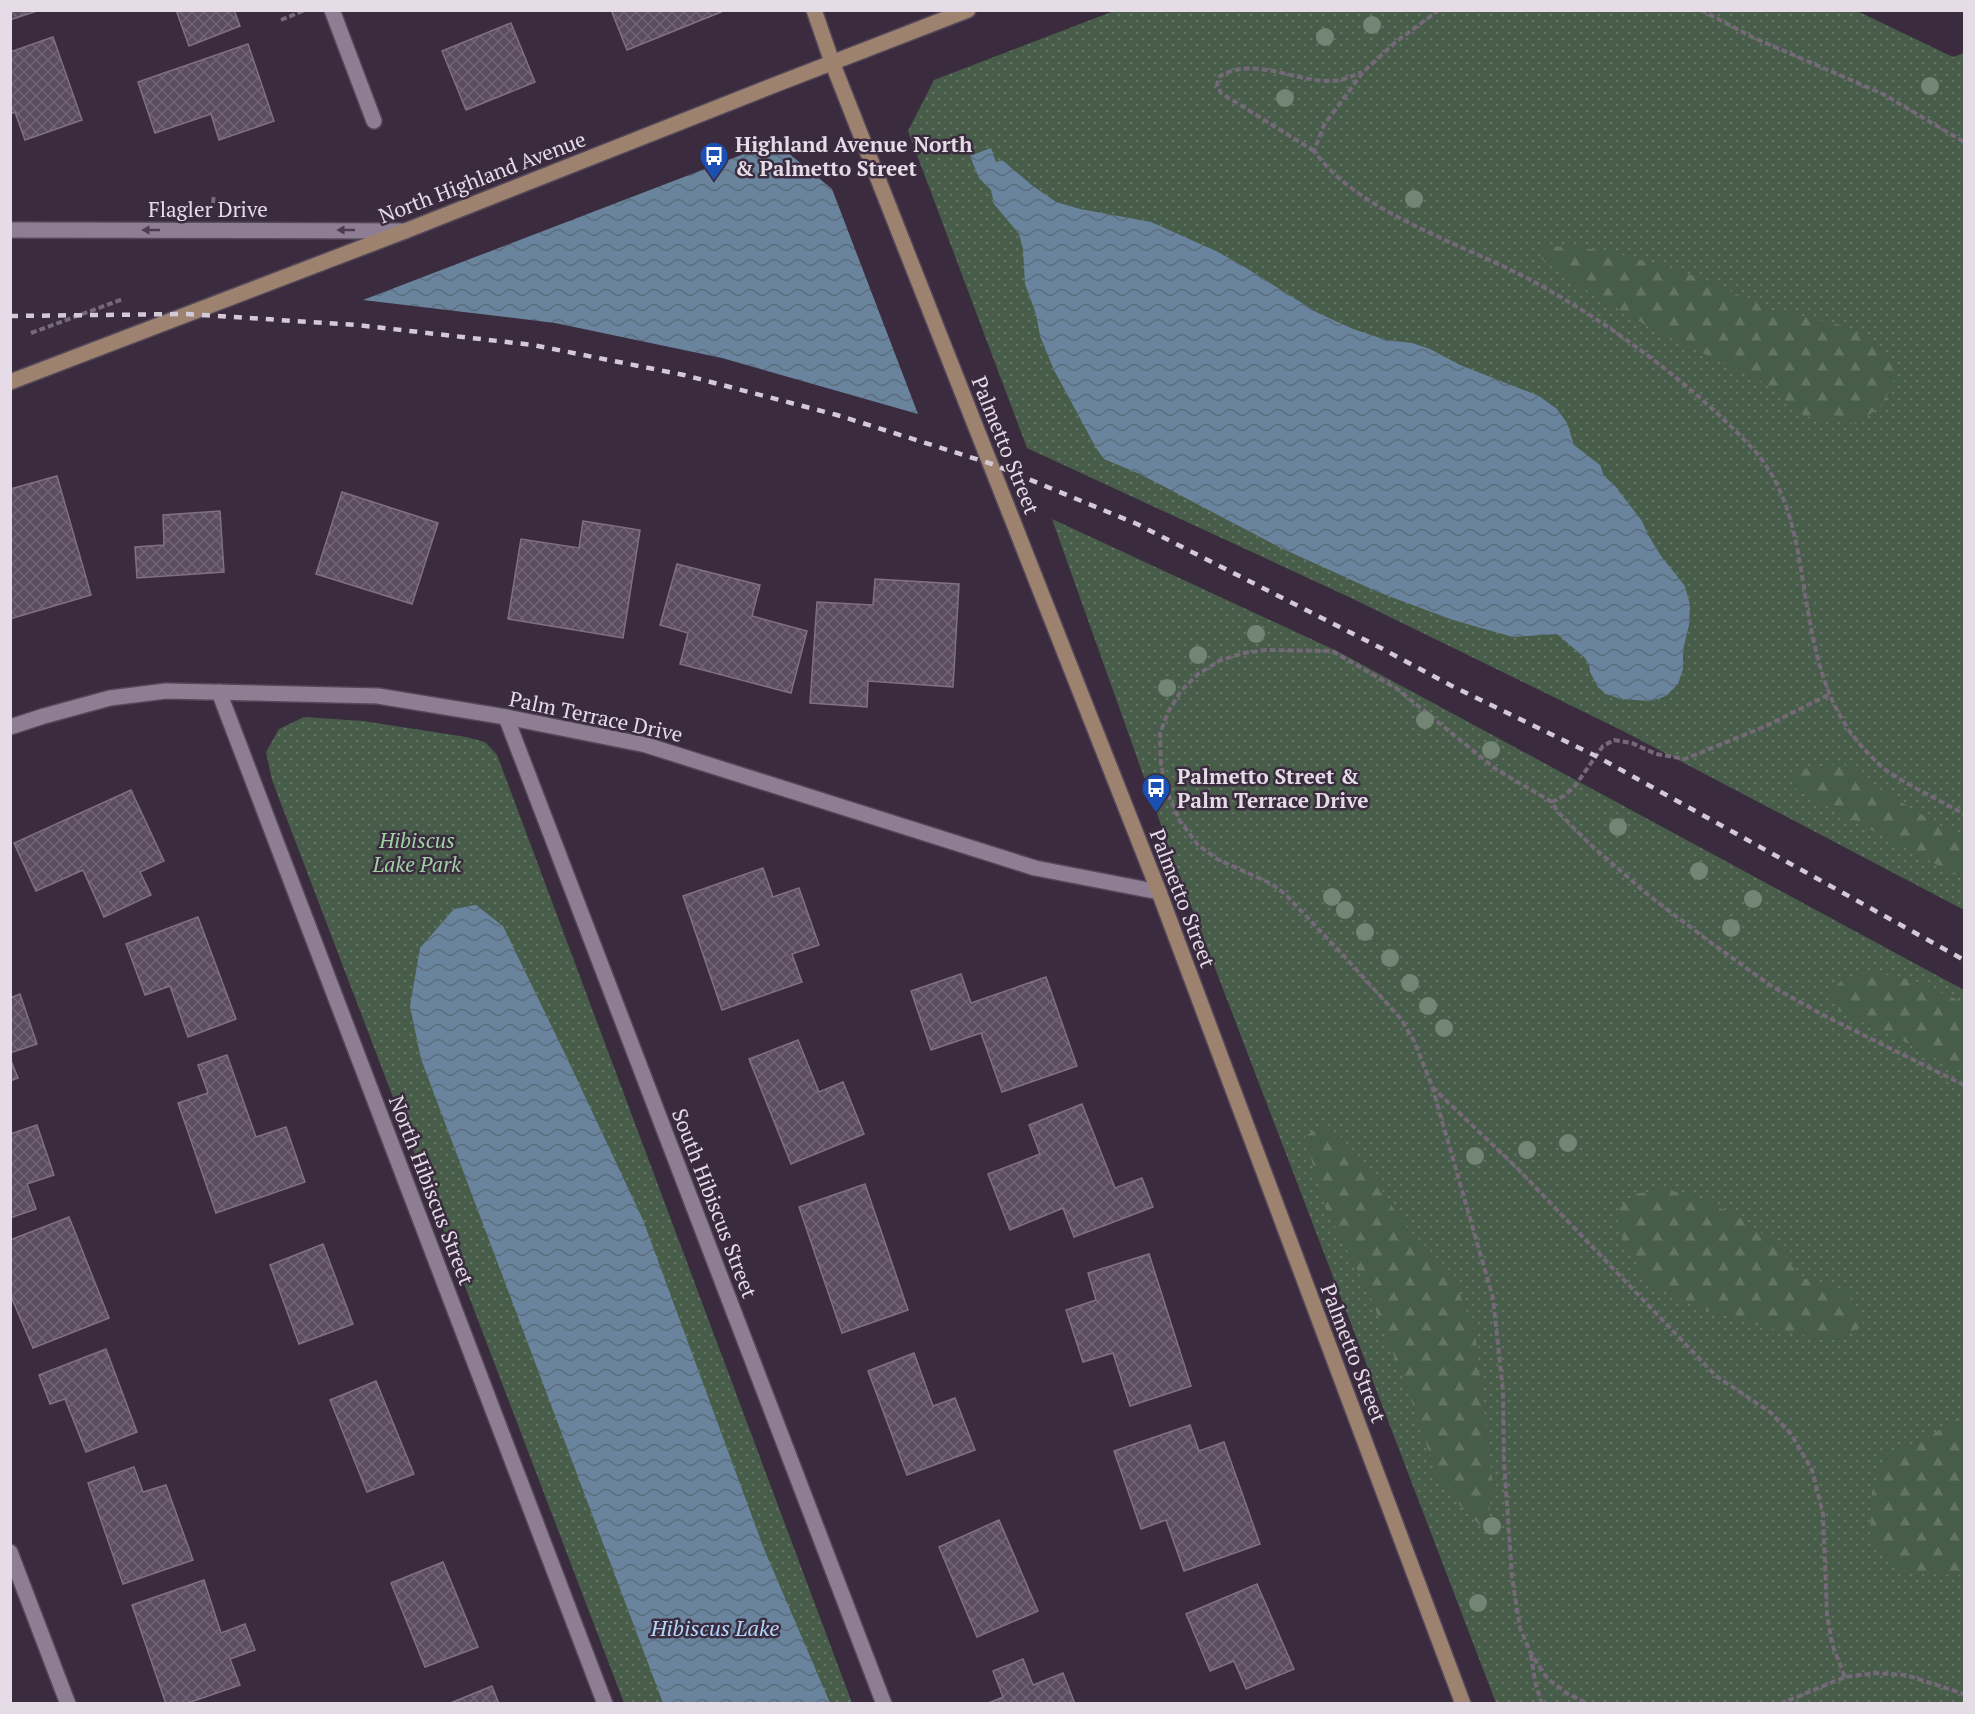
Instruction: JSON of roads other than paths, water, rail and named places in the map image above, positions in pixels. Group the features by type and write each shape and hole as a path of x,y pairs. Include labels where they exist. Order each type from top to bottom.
{"street":[{"path":"332,10 374,121"},
{"name":"Palmetto Street","path":"814,10 832,62 1159,892 1463,1704"},
{"name":"North Highland Avenue","path":"10,382 405,231 968,10"},
{"name":"Flagler Drive","path":"10,230 405,231"},
{"name":"Palm Terrace Drive","path":"10,727 110,698 166,691 378,696 506,717 646,745 1035,868 1159,892"},
{"name":"North Hibiscus Street","path":"219,692 604,1704"},
{"name":"South Hibiscus Street","path":"506,717 884,1704"},
{"path":"10,1552 68,1704"}],"water":[{"path":"775,142 832,189 918,414 722,358 555,323 363,300"},
{"path":"991,148 996,162 1002,160 1056,202 1080,209 1151,222 1216,251 1318,313 1353,329 1386,340 1412,343 1430,349 1460,365 1539,396 1557,409 1567,423 1574,445 1600,465 1604,476 1615,486 1642,521 1661,556 1685,586 1690,605 1689,625 1683,650 1683,669 1678,684 1666,696 1650,701 1621,699 1606,694 1598,687 1584,657 1557,634 1513,637 1453,620 1378,592 1281,548 1140,474 1104,459 1054,370 1040,336 1036,314 1025,284 1023,249 1019,234 994,204 991,190 979,178 970,156"},
{"name":"Hibiscus Lake","path":"476,905 503,926 643,1220 764,1549 830,1703 663,1703 421,1059 410,1006 420,948 454,909"}],"railway":[{"path":"10,316 187,314 357,325 533,345 684,375 837,415 992,464 1137,524 1450,685 1596,756 1964,960"}],"place":[{"name":"Highland Avenue North & Palmetto Street","path":"714,182"},
{"name":"Palmetto Street & Palm Terrace Drive","path":"1156,814"}],"park label":[{"name":"Hibiscus Lake Park","path":"417,852"}]}
